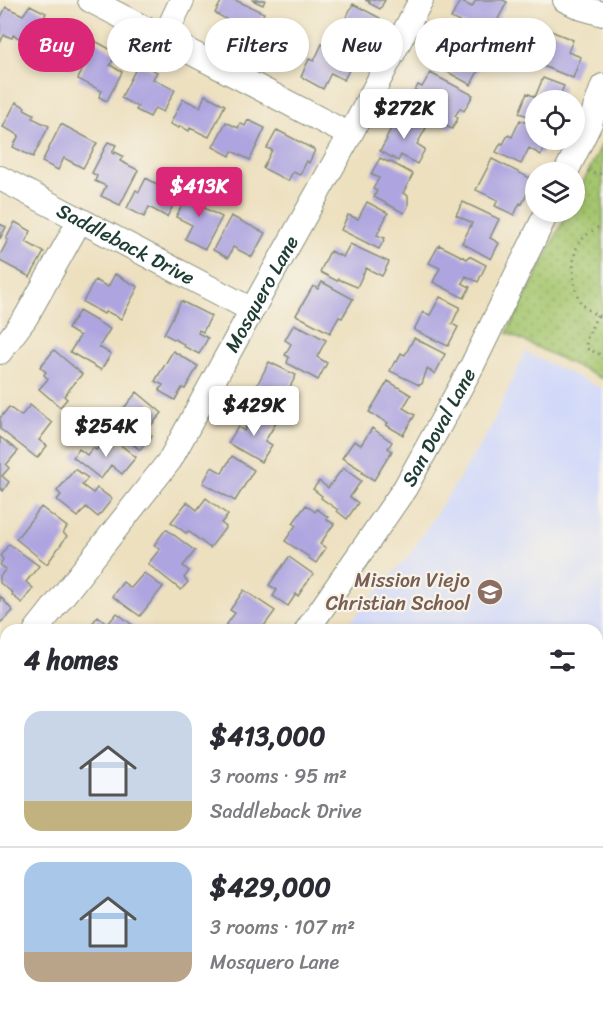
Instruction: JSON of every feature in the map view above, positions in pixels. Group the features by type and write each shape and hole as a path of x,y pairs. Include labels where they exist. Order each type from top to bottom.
{"street":[{"path":"90,0 125,18"},
{"path":"173,18 182,0"},
{"name":"Mosquero Lane","path":"41,624 170,460 350,135 421,0"},
{"path":"566,0 582,8 603,14"},
{"path":"193,53 350,135"},
{"path":"571,162 590,123 603,86"},
{"name":"Saddleback Drive","path":"0,178 252,310"},
{"path":"0,352 26,317 80,220"},
{"name":"San Doval Lane","path":"311,624 405,488 472,366 542,222"}],"path":[{"path":"603,224 585,236 578,246 573,268 576,292 581,303 603,318"},
{"path":"597,315 586,346 603,356"}],"shaded area":[{"name":"Mission Viejo Christian School","path":"525,352 603,389 603,624 348,624 411,553 489,431"}],"green space":[{"path":"603,142 603,379 507,333 563,222 585,222 585,179"}],"building":[{"path":"222,0 235,0 264,13 262,18 224,18 215,13"},
{"path":"252,0 265,0 263,5"},
{"path":"365,0 385,0 380,9"},
{"path":"476,0 507,2 499,18 451,18 460,1 472,7"},
{"path":"353,4 380,18 346,18"},
{"path":"30,5 46,13 44,18 18,18 18,37 4,35 0,43 0,19 6,7 23,15"},
{"path":"556,33 573,40 568,52 581,57 573,78 556,71"},
{"path":"95,41 107,48 107,72 122,72 107,101 99,97 102,91 78,79 82,72 95,72"},
{"path":"321,46 321,72 348,72 344,80 331,73 323,89 301,77 303,72 309,72 309,59 314,61"},
{"path":"134,72 157,72 153,79 175,90 163,112 155,108 150,117 136,110 138,107 121,98"},
{"path":"448,72 478,72 471,85"},
{"path":"430,73 473,95 464,111 460,108 455,116 458,118 452,129 440,123 441,120 407,105 418,85 422,87"},
{"path":"543,78 564,86 562,90 538,90"},
{"path":"205,95 225,105 209,137 190,128 189,131 170,124 183,99 200,107"},
{"path":"525,98 525,115 519,113"},
{"path":"16,102 34,114 32,118 49,126 33,157 13,147 19,135 3,127"},
{"path":"399,114 426,128 417,144 425,149 417,164 401,155 398,161 380,151"},
{"path":"248,120 265,128 250,160 232,151 230,156 213,147 226,122 238,128 240,123 245,126"},
{"path":"520,120 525,122 525,150 528,150 521,164 496,152 508,135 512,137"},
{"path":"61,124 97,143 83,168 64,158 58,170 42,162"},
{"path":"277,130 315,150 300,175 293,172 288,181 263,168 272,150 267,148"},
{"path":"108,142 116,145 112,153 123,156 120,161 138,170 120,205 101,196 106,186 95,181 97,176 92,173"},
{"path":"532,150 544,150 541,155"},
{"path":"380,158 413,174 403,193 408,196 408,206 404,213 374,197 377,191 373,189 379,178 371,174"},
{"path":"492,159 525,176 525,198 514,215 495,206 498,200 476,190"},
{"path":"146,178 178,196 167,217 149,207 144,217 127,208 136,190 139,192"},
{"path":"192,186 210,195 204,208 222,217 205,249 185,239 192,225 176,217"},
{"path":"367,202 388,213 377,235 385,238 379,249 341,230 348,215 358,219"},
{"path":"463,202 499,219 490,238 499,243 491,259 462,243 472,223 456,215"},
{"path":"231,216 265,233 252,257 233,247 228,258 213,250"},
{"path":"15,222 31,231 26,242 44,252 30,277 0,261 0,255 8,240 6,239"},
{"path":"0,224 6,227 0,239"},
{"path":"350,244 389,262 382,276 366,268 357,287 338,279 337,281 320,272 330,251 343,257"},
{"path":"439,245 467,259 469,256 486,265 478,282 466,276 462,283 470,287 464,298 433,282 440,268 429,263"},
{"path":"115,274 138,287 121,319 106,311 104,314 83,302 95,280 108,287"},
{"path":"322,282 353,299 330,333 296,315 313,286 318,289"},
{"path":"440,297 460,307 452,324 458,327 448,346 414,330 423,312 430,315"},
{"path":"181,301 211,316 203,332 199,330 198,333 208,338 199,354 164,334"},
{"path":"79,311 110,329 99,347 111,354 101,370 70,352 80,336 68,329"},
{"path":"294,324 326,340 317,357 327,363 318,380 287,363 289,357 285,355 291,344 285,340"},
{"path":"414,338 445,354 435,374 427,369 422,384 419,385 390,371 401,353 405,355"},
{"path":"54,350 82,374 64,396 67,399 60,407 39,389 48,379 44,375 46,372 40,367"},
{"path":"173,351 198,366 185,389 182,388 175,400 159,391 163,385 155,381"},
{"path":"269,362 296,375 280,407 271,402 268,408 250,399"},
{"path":"388,381 411,395 403,408 415,415 403,435 369,412"},
{"path":"137,392 162,413 146,431 152,436 140,450 110,425"},
{"path":"30,405 52,423 39,440 47,446 37,458 0,429 0,418 9,407 21,416"},
{"path":"256,411 276,423 265,441 272,445 261,462 228,443 238,427 244,431"},
{"path":"372,428 392,442 388,448 392,451 374,480 342,458 354,441 361,445"},
{"path":"108,435 136,457 122,474 111,465 101,479 73,457 79,449 87,455 93,448 96,450"},
{"path":"0,437 18,451 6,465 9,468 2,476 9,482 3,491 0,488"},
{"path":"232,456 254,470 235,501 203,483 212,467 222,473"},
{"path":"343,468 361,481 350,497 358,503 347,519 313,489 319,481 328,488"},
{"path":"75,469 88,478 82,485 93,493 97,488 112,499 98,517 86,507 78,517 57,500 61,495 57,491"},
{"path":"206,498 228,515 221,523 226,527 210,548 188,531 186,533 171,522 187,502 197,510"},
{"path":"306,505 315,512 317,509 334,524 320,544 326,548 316,563 285,541 296,525 293,523"},
{"path":"41,507 67,527 63,533 67,536 47,564 16,539"},
{"path":"166,529 195,551 183,566 189,571 184,578 188,582 181,590 148,564 160,549 154,545"},
{"path":"9,544 39,566 26,582 33,588 22,603 0,583 0,576 6,569 0,565 3,559 0,556"},
{"path":"289,557 313,574 288,606 273,596 277,590 269,585"},
{"path":"144,573 163,587 140,616 112,596 123,582 131,588"},
{"path":"244,590 275,611 265,624 227,624 235,613 230,610"},
{"path":"0,596 13,611 0,623"},
{"path":"117,613 131,624 108,624"},
{"path":"98,616 108,624 92,624"}],"place":[{"name":"Mission Viejo Christian School","path":"490,592"}]}
